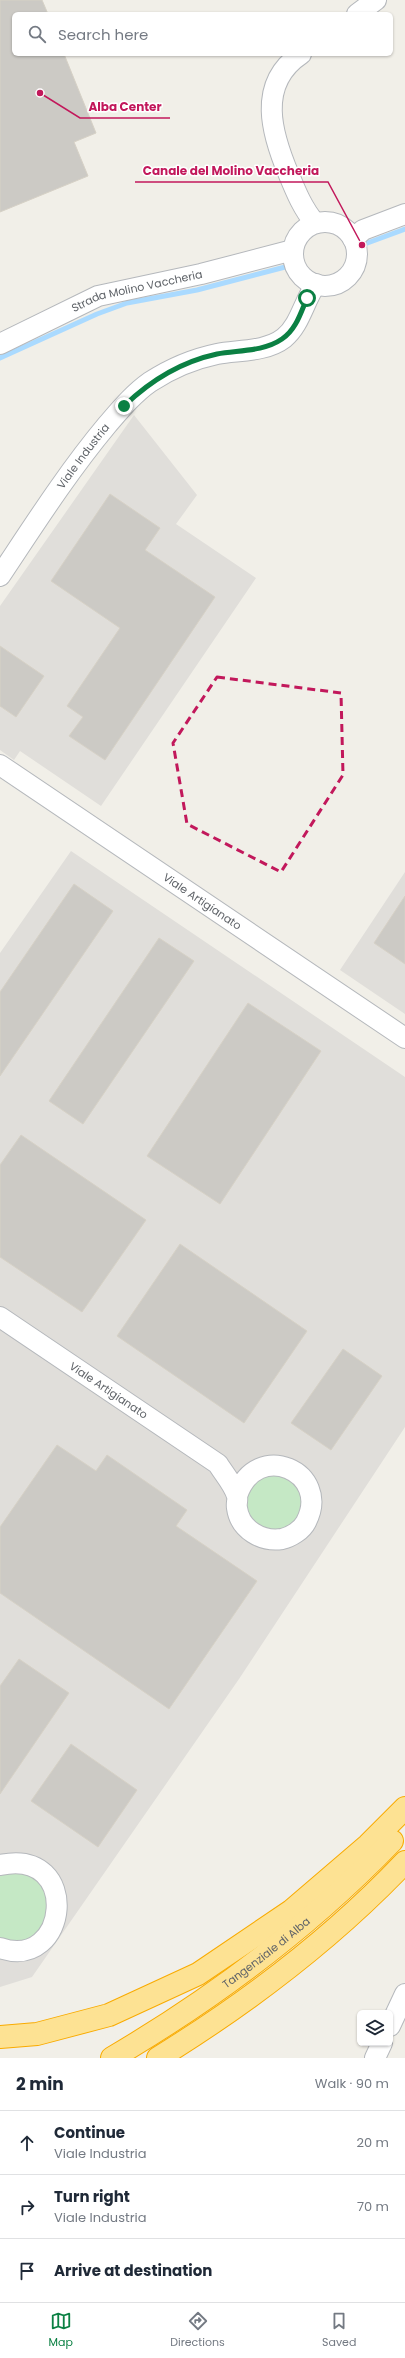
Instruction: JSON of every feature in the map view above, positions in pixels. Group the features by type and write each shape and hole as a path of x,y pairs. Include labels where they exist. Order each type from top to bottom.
{"highway":[{"path":"0,2037 37,2034 109,2015 198,1974 291,1911 368,1845 405,1808"},
{"name":"Tangenziale di Alba","path":"112,2058 154,2034 273,1948 358,1875 405,1828"},
{"path":"158,2058 230,2011 284,1971 405,1862"}],"street":[{"path":"360,12 376,0"},
{"path":"299,56 292,62 278,81 272,100 271,113 272,129 279,153 309,221"},
{"path":"309,221 333,223 355,234 405,214"},
{"path":"309,221 295,241 289,254 310,287 335,284 350,274 356,257 355,234"},
{"name":"Strada Molino Vaccheria","path":"0,344 98,296 201,274 267,256 289,254"},
{"name":"Viale Industria","path":"0,576 70,472 97,437 138,393 149,383 181,365 216,355 260,348 283,339 297,321 310,287"},
{"name":"Viale Artigianato","path":"0,765 405,1038"},
{"name":"Viale Artigianato","path":"0,1317 218,1464"},
{"path":"218,1464 258,1468 270,1465 282,1466 294,1471 304,1479 310,1490 312,1502 310,1514 304,1525 295,1534 284,1539 271,1540 259,1537 248,1530 241,1520 237,1509 237,1496 241,1485 248,1475 258,1468"},
{"path":"218,1464 237,1496"},
{"path":"0,1865 15,1862 29,1865 42,1872 52,1883 57,1897 58,1911 54,1925 46,1937 35,1946 21,1950 0,1948"},
{"path":"393,2020 405,1994"},
{"path":"375,2058 381,2046"}],"highlighted area":[{"path":"217,677 341,693 343,775 281,872 187,824 173,743"}],"shaded area":[{"path":"134,415 197,495 176,524 256,578 101,806 20,751 14,760 0,750 0,606"},
{"path":"71,851 405,1077 405,1427 239,1679 32,1977 0,1987 0,953"},
{"path":"405,872 405,1014 340,970"}],"green space":[{"path":"274,1475 289,1480 297,1488 302,1503 297,1518 289,1526 274,1531 259,1526 251,1518 246,1503 251,1488 259,1480"},
{"path":"0,1872 36,1873 56,1904 30,1944 0,1942"}],"building":[{"path":"0,0 42,0 47,12 12,12 12,56 65,56 96,133 74,142 88,176 0,212"},
{"path":"110,494 160,528 145,550 215,597 105,760 69,736 83,717 67,706 120,628 51,581"},
{"path":"0,646 44,676 16,717 0,706"},
{"path":"74,884 113,911 0,1076 0,992"},
{"path":"405,896 405,964 374,943"},
{"path":"159,938 194,961 83,1124 49,1101"},
{"path":"248,1003 321,1051 220,1204 147,1156"},
{"path":"21,1135 146,1220 82,1312 0,1257 0,1165"},
{"path":"180,1244 307,1331 244,1423 117,1336"},
{"path":"343,1349 382,1376 331,1450 291,1423"},
{"path":"57,1445 96,1471 107,1455 187,1510 176,1526 257,1581 169,1709 0,1593 0,1527"},
{"path":"19,1659 69,1693 0,1794 0,1686"},
{"path":"71,1744 137,1790 98,1847 31,1801"}],"waterway":[{"path":"362,245 405,229"},
{"path":"0,358 97,314 127,303 197,290 289,266"}],"place":[{"name":"Alba Center","path":"40,93"},
{"name":"Canale del Molino Vaccheria","path":"362,245"}],"route":[{"path":"124,406 149,383 181,365 216,355 260,348 283,339 291,331 297,321 307,298"}]}
